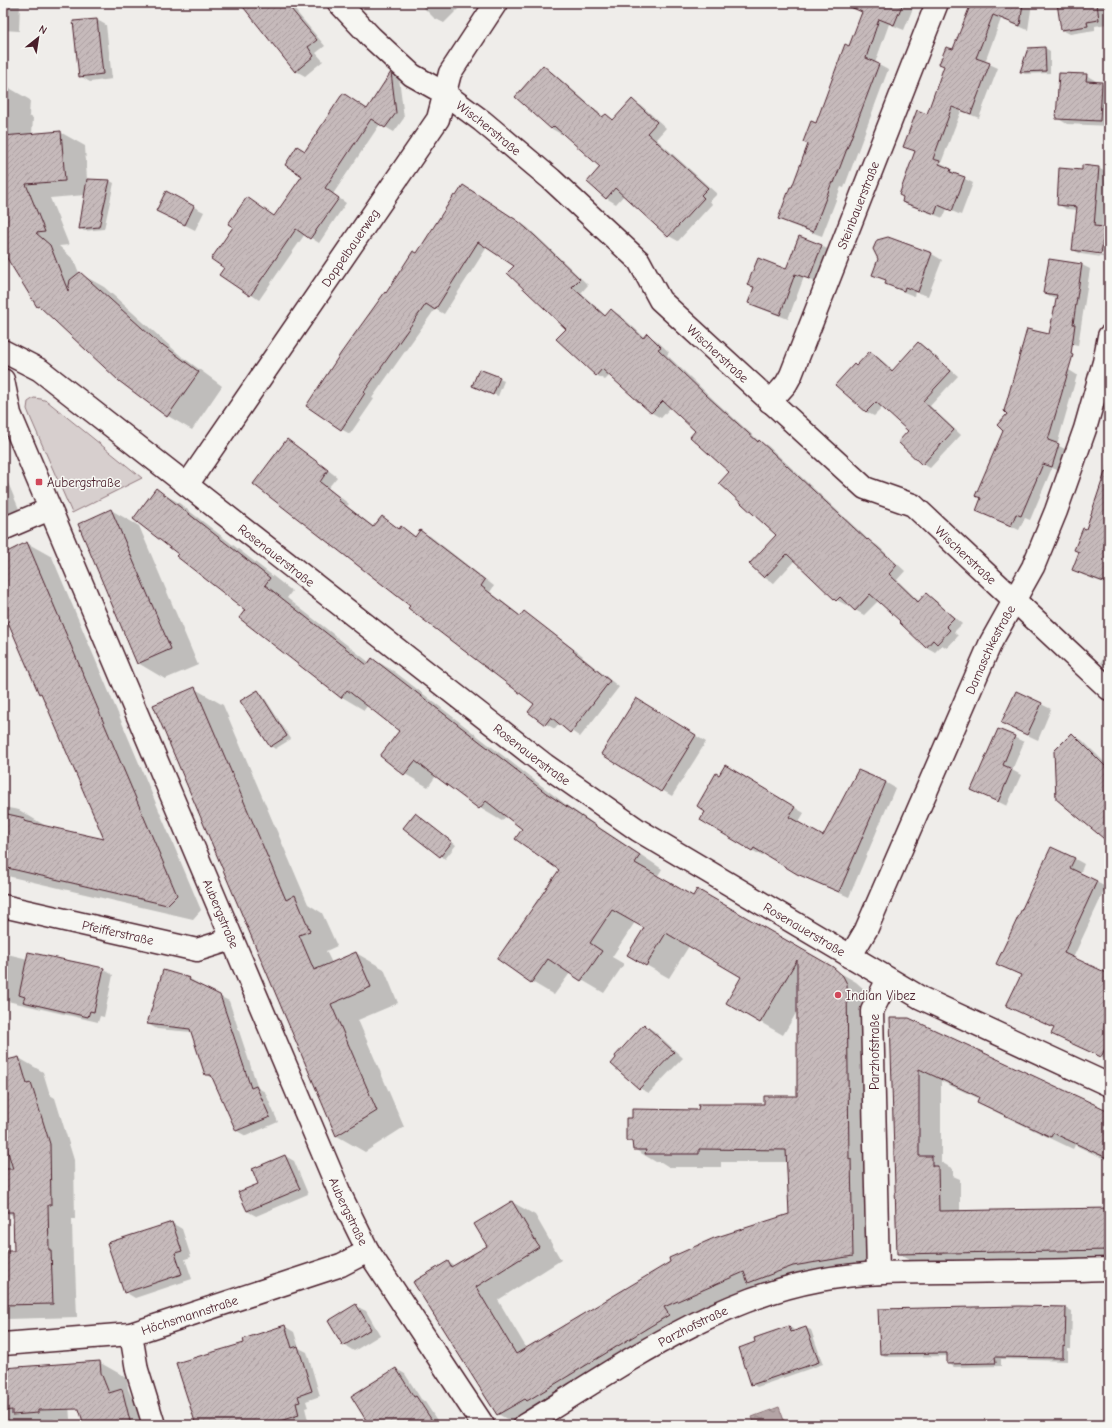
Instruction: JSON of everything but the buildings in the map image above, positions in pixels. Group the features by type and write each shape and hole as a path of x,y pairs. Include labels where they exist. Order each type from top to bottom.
{"street":[{"name":"Wischerstraße","path":"339,3 371,37 412,74 444,93 482,121 551,179 639,261 660,300 865,488 913,505 1109,688"},
{"name":"Doppelbauerweg","path":"187,484 438,119 450,72 496,3"},
{"name":"Steinbauerstraße","path":"770,402 786,384 791,375 937,3"},
{"name":"Damaschkestraße","path":"850,957 866,930 991,642 1033,567 1056,511 1085,429 1104,362 1109,336"},
{"name":"Rosenauerstraße","path":"3,351 40,370 534,756 645,835 921,998 1109,1085"},
{"name":"Aubergstraße","path":"3,380 10,414 341,1196 368,1251 483,1425"},
{"path":"3,529 50,509"},
{"name":"Pfeifferstraße","path":"3,906 197,950 232,939"},
{"name":"Parzhofstraße","path":"878,1273 872,1011 888,979"},
{"name":"Höchsmannstraße","path":"3,1344 131,1334 341,1265 368,1251"},
{"name":"Parzhofstraße","path":"526,1425 661,1342 706,1318 764,1294 783,1288 820,1279 878,1273 1109,1269"},
{"path":"131,1334 137,1370 154,1425"}],"shaded area":[{"path":"34,398 47,401 142,478 72,513 27,409 28,402"}],"water":[{"path":"779,1407 785,1423 779,1425 755,1425 752,1417"}],"place":[{"name":"Aubergstraße","path":"39,482"},
{"name":"Indian Vibez","path":"838,995"}]}
